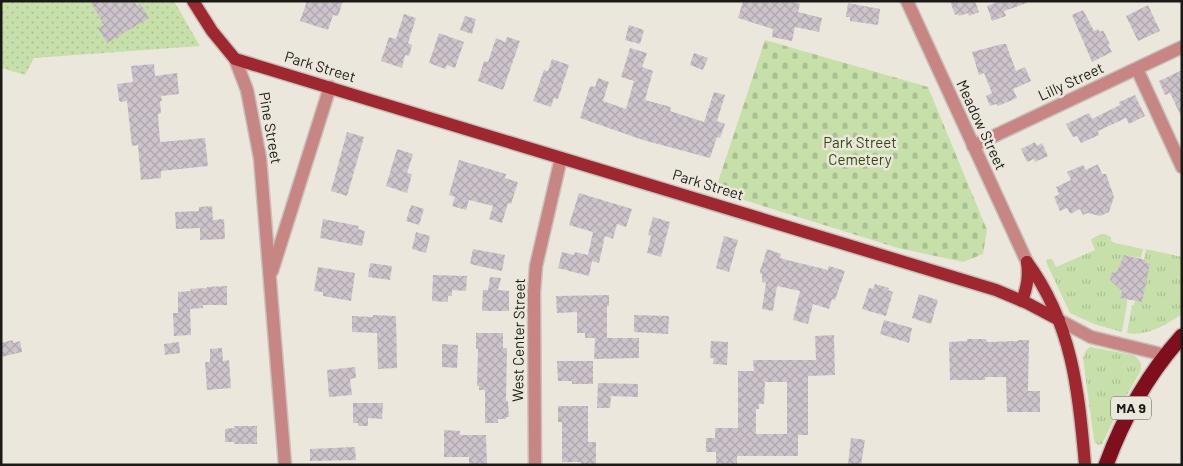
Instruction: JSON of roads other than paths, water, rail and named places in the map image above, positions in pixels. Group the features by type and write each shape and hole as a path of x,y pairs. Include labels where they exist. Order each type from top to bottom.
{"highway":[{"name":"MA 9","path":"1106,465 1119,430 1142,390 1165,355 1182,336"}],"main road":[{"name":"Pine Street","path":"192,1 212,31 235,59"},
{"name":"Park Street","path":"235,59 996,290 1059,320"},
{"path":"1022,301 1029,277 1027,262"},
{"path":"1027,262 1037,275 1059,320 1073,363 1082,421 1085,465"}],"street":[{"name":"Meadow Street","path":"907,1 1027,262"},
{"name":"Lilly Street","path":"973,146 1182,47"},
{"name":"Pine Street","path":"235,59 246,90 260,158 285,465"},
{"path":"1136,69 1182,167"},
{"name":"Pine Street","path":"270,277 330,87"},
{"name":"West Center Street","path":"535,465 534,292 536,266 561,158"},
{"name":"Park Street","path":"1059,320 1091,337 1165,355"}],"park label":[{"name":"Park Street Cemetery","path":"860,152"}]}
